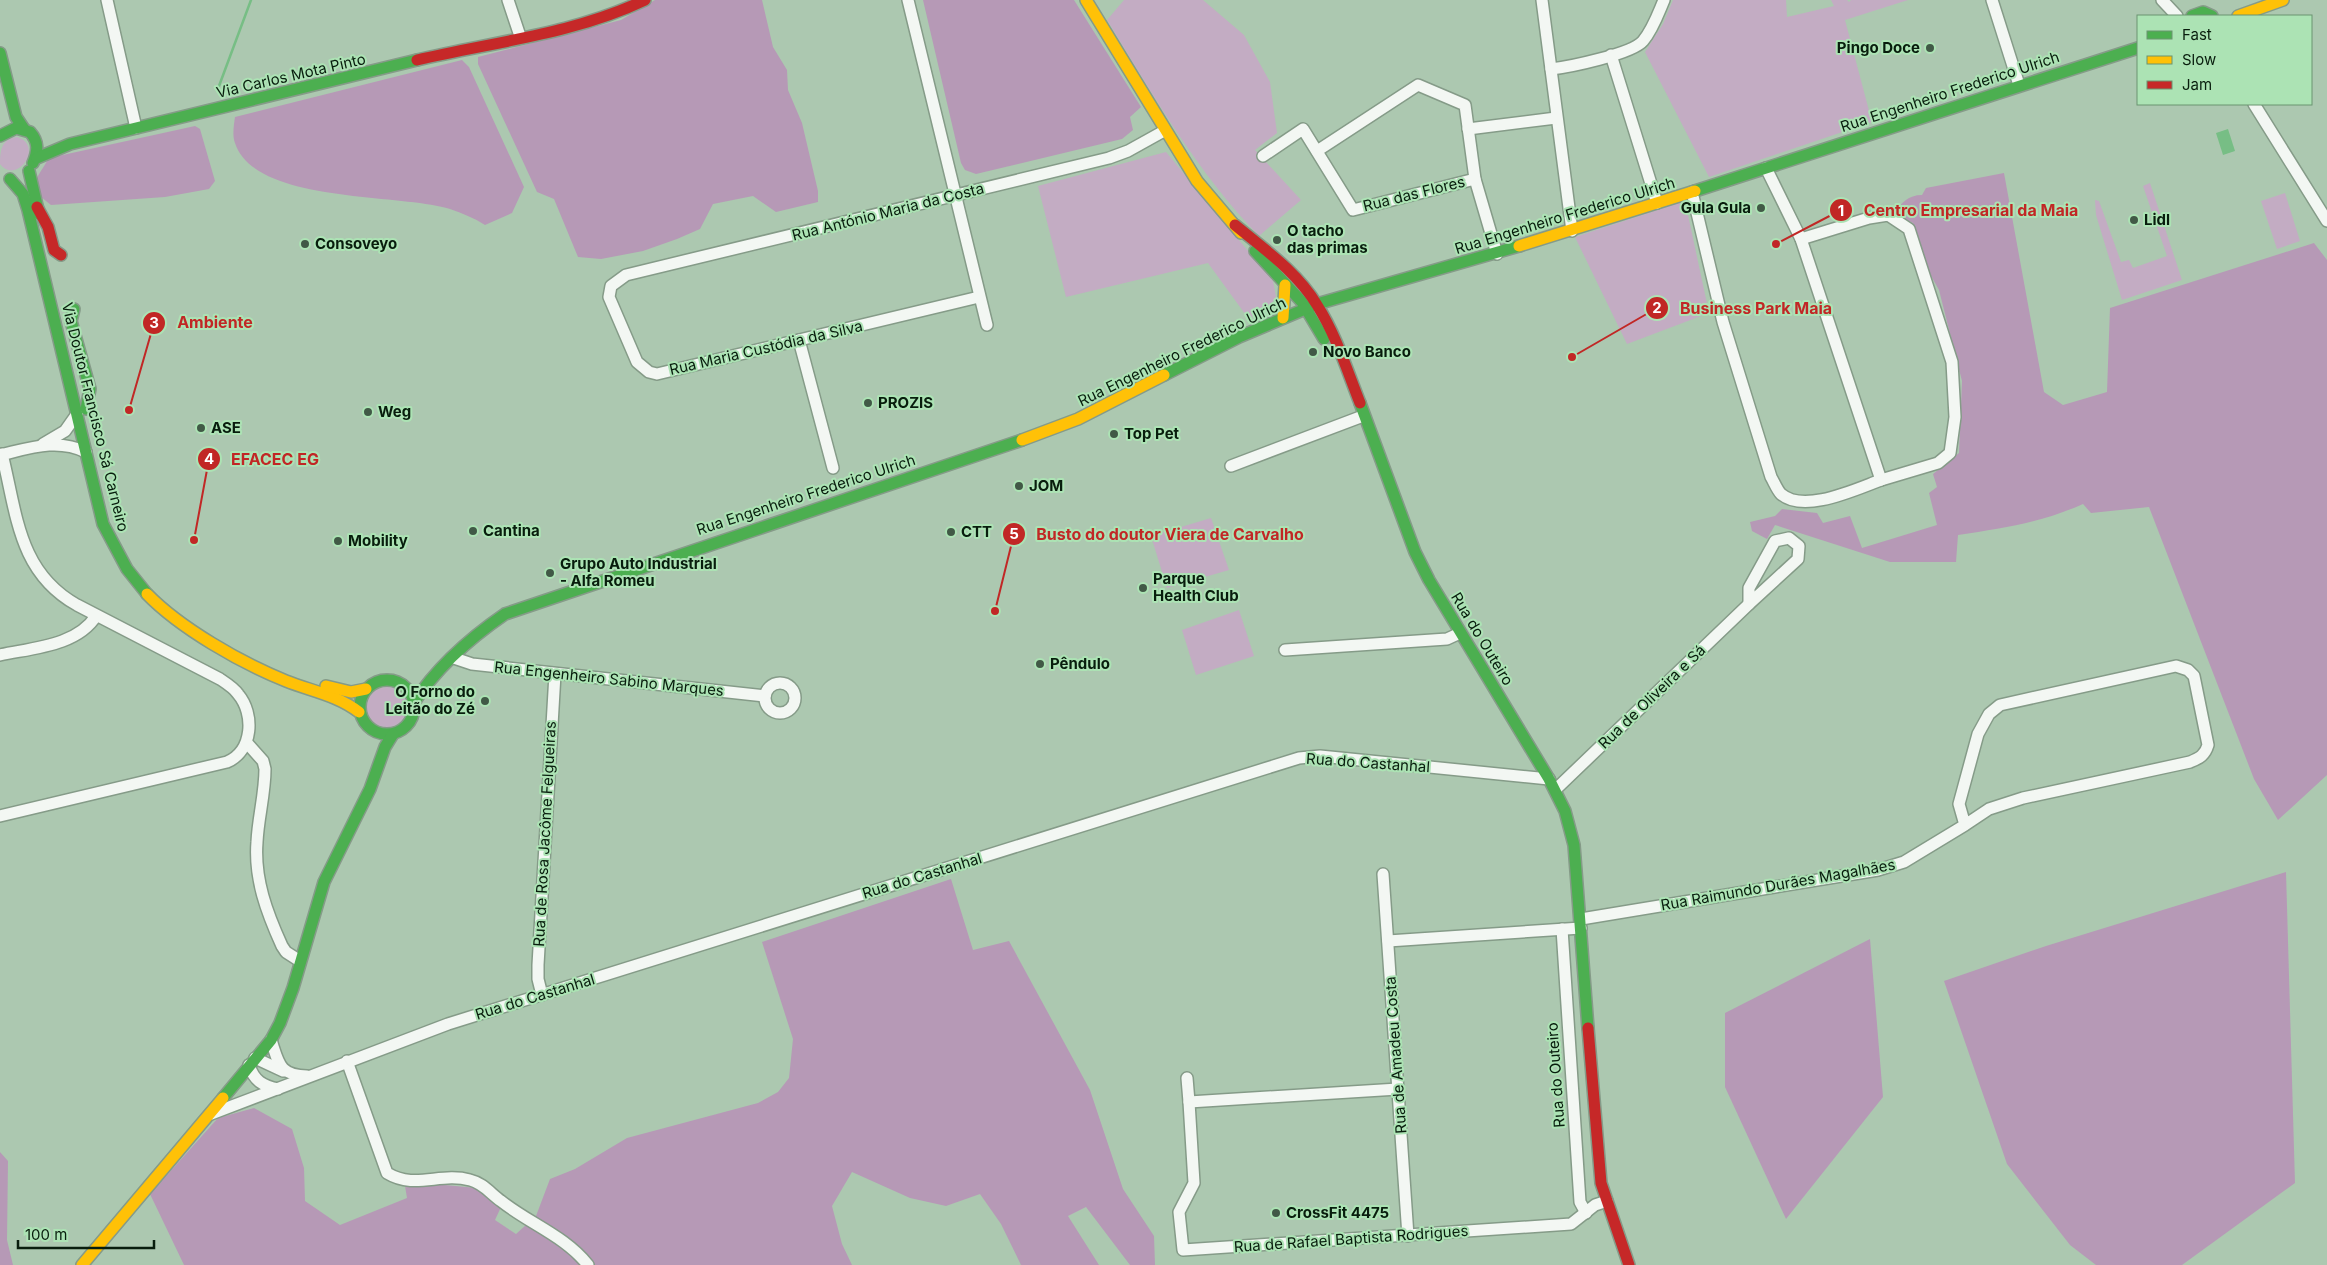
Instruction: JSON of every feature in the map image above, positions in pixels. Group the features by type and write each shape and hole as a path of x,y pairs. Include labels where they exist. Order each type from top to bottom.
{"main road":[{"name":"Via Carlos Mota Pinto","path":"520,36 530,28 627,0"},
{"name":"Via Carlos Mota Pinto","path":"37,158 70,144 520,36 533,37 604,18 625,11 645,0"},
{"path":"1086,0 1164,131 1197,180 1235,225"},
{"path":"2241,15 2283,0"},
{"path":"2195,15 2203,12 2210,15"},
{"name":"Rua Engenheiro Frederico Ulrich","path":"414,704 422,690 474,636 505,614 1078,420 1239,337 1306,308 1572,231 2137,48"},
{"path":"0,53 16,117 24,129 37,139 39,148 37,158 29,171 22,177 5,177"},
{"path":"0,96 5,116 2,134"},
{"path":"2,134 12,130 24,129"},
{"name":"Via Carlos Mota Pinto","path":"37,139 70,144"},
{"name":"Via Doutor Francisco Sá Carneiro","path":"29,171 81,412 86,452 103,524 122,563 148,596 182,626 279,678 347,703 359,712"},
{"name":"Via Doutor Francisco Sá Carneiro","path":"5,177 23,194 112,520 131,558 159,595 203,628 284,669 340,690 351,692 366,689"},
{"path":"37,207 48,227 54,250 61,255"},
{"name":"Rua do Outeiro","path":"1235,225 1285,285 1302,302 1344,366"},
{"name":"Rua do Outeiro","path":"1235,225 1285,266 1317,304 1340,351 1415,552 1429,580 1549,779 1569,821 1574,845 1581,923 1598,1161 1607,1201 1629,1265"},
{"path":"1283,318 1285,285"},
{"path":"74,309 71,321 90,389 81,412"},
{"path":"393,734 375,732 368,727 359,712 361,696 366,689 379,681 414,684 436,677"},
{"path":"82,1265 271,1040 284,1016 323,885 372,784 383,748 393,734 408,724 412,716 414,704 408,691 396,681"},
{"path":"375,732 380,748 380,758"}],"street":[{"path":"106,0 136,128"},
{"path":"508,0 520,36"},
{"path":"908,0 987,325"},
{"path":"1542,0 1572,231"},
{"path":"1551,69 1626,51 1642,43 1652,29 1664,0"},
{"path":"1992,0 2019,85"},
{"path":"2162,0 2176,15"},
{"path":"1611,55 1657,203"},
{"path":"1263,156 1303,129 1317,151 1418,85 1465,105 1475,179 1497,254"},
{"path":"2255,105 2327,221"},
{"path":"1468,130 1556,118"},
{"name":"Rua António Maria da Costa","path":"611,286 626,275 1109,158 1128,151 1164,131"},
{"name":"Rua das Flores","path":"1317,151 1353,210 1475,179"},
{"path":"1766,168 1801,239 1882,480"},
{"path":"1692,192 1723,322 1771,477 1780,493 1792,499 1810,502 1830,498 1938,463 1950,453 1955,417 1952,362 1909,229 1888,215 1869,218 1801,239"},
{"name":"Rua Maria Custódia da Silva","path":"611,286 608,297 637,362 649,372 664,372 979,297"},
{"path":"799,340 833,468"},
{"path":"43,444 65,431 81,412"},
{"path":"1231,466 1363,416"},
{"path":"0,816 227,762 236,758 247,742 248,710 238,693 220,679 64,598 52,588 35,568 25,546 1,454 43,444 72,445 86,452"},
{"name":"Rua de Oliveira e Sá","path":"1555,790 1749,604 1798,560 1799,546 1789,538 1775,542 1749,588 1749,604"},
{"path":"0,655 77,635 84,632 96,616"},
{"path":"1285,650 1447,639 1460,632"},
{"name":"Rua Engenheiro Sabino Marques","path":"454,658 472,664 765,696"},
{"name":"Rua Raimundo Durães Magalhães","path":"1581,923 1885,868 1921,853 1989,810 2023,798 2190,762 2206,753 2208,745 2194,676 2188,670 2176,666 2000,705 1989,714 1978,734 1959,804 1965,824"},
{"name":"Rua de Rosa Jacôme Felgueiras","path":"542,995 538,979 538,965 555,674"},
{"path":"247,742 263,760 265,769 256,842 257,864 263,900 282,946 286,952 300,961"},
{"name":"Rua do Castanhal","path":"209,1114 448,1024 1299,758 1320,756 1549,779"},
{"name":"Rua de Amadeu Costa","path":"1383,874 1408,1236"},
{"path":"1388,941 1562,929 1581,923"},
{"name":"Rua do Outeiro","path":"1562,929 1580,1202 1586,1212"},
{"path":"271,1040 278,1062 285,1072"},
{"path":"252,1062 257,1081 265,1087 278,1089"},
{"name":"Rua do Castanhal","path":"252,1062 293,1076 307,1076"},
{"path":"347,1062 387,1172 399,1180 408,1182 452,1178 470,1180 487,1188 502,1202 564,1241 588,1265"},
{"path":"1187,1078 1189,1102 1398,1089"},
{"name":"Rua de Rafael Baptista Rodrigues","path":"1189,1102 1194,1183 1179,1212 1182,1250 1571,1224 1586,1212"},
{"path":"1586,1212 1595,1205 1607,1201"}],"shaded area":[{"path":"655,0 762,0 773,47 787,70 788,90 802,123 818,191 818,202 776,212 753,196 713,204 700,229 677,239 643,251 601,259 578,257 554,199 537,192 478,64 478,57 621,20"},
{"path":"923,0 1074,0 1141,107 1130,117 1133,130 1122,139 976,174 965,170 961,163"},
{"path":"1124,0 1203,0 1244,35 1270,82 1277,133 1255,150 1301,200 1259,236 1216,186 1177,132 1107,20"},
{"path":"1673,0 1786,0 1787,17 1834,6 1831,0 1847,0 1849,2 1851,0 1908,0 1845,20 1872,122 1709,177 1645,52 1663,24"},
{"path":"462,60 469,67 524,187 512,213 485,225 450,209 427,204 331,193 298,186 270,177 248,163 235,143 233,134 235,117"},
{"path":"195,126 200,129 215,181 209,189 165,197 51,205 41,197 36,179 49,158"},
{"path":"2228,129 2235,151 2223,155 2216,133"},
{"path":"17,137 25,141 29,148 28,155 20,167 14,170 7,169 0,164 2,146 8,140"},
{"path":"1166,152 1273,281 1276,297 1266,311 1248,318 1208,263 1066,297 1038,186"},
{"path":"2004,173 2044,392 2063,405 2107,392 2110,308 2314,243 2327,260 2327,775 2278,820 2254,779 2149,507 2091,513 2083,504 2037,520 1958,535 1956,562 1890,562 1775,525 1767,539 1752,531 1750,522 1775,516 1782,509 1817,513 1823,523 1850,516 1862,548 1937,525 1929,493 1937,487 1933,474 1959,453 1962,381 1939,290 1925,265 1913,223 1893,213 1909,198 1922,195 1926,188"},
{"path":"2150,183 2182,280 2122,300 2096,215 2095,200 2099,201 2121,262 2129,260 2133,268 2167,256 2143,186"},
{"path":"2285,193 2300,241 2277,249 2261,201"},
{"path":"1685,201 1709,313 1627,344 1575,237"},
{"path":"1211,518 1229,570 1167,588 1151,536"},
{"path":"1239,610 1254,656 1196,675 1182,630"},
{"path":"387,687 401,693 407,707 401,721 387,727 373,721 367,707 373,693"},
{"path":"2286,872 2295,1183 2182,1265 2096,1265 2070,1245 2007,1164 1944,981 2046,946"},
{"path":"951,879 973,950 1009,941 1090,1090 1123,1189 1154,1236 1155,1265 1130,1265 1086,1207 1068,1216 1099,1265 1021,1265 1001,1224 980,1194 946,1206 910,1198 852,1172 832,1206 842,1244 852,1265 184,1265 150,1194 218,1118 254,1108 292,1129 304,1168 305,1201 340,1225 407,1198 405,1186 434,1184 477,1188 501,1207 495,1220 516,1234 536,1216 550,1179 575,1169 627,1138 758,1103 778,1092 789,1078 793,1039 762,942"},
{"path":"1870,939 1883,1097 1786,1219 1725,1087 1725,1013"},
{"path":"0,1152 8,1161 7,1240 13,1265 0,1265"}],"waterway":[{"path":"219,86 251,0"}],"traffic: fast":[{"path":"2195,15 2203,12 2210,15"},
{"path":"1695,191 2137,48"},
{"path":"0,53 16,117 24,129"},
{"path":"37,158 70,144 417,60"},
{"path":"0,136 16,128 30,132 35,139 37,147 33,163"},
{"path":"29,171 39,214"},
{"path":"10,179 23,194 28,210 103,524 127,569 147,594"},
{"path":"1164,375 1239,337 1317,304 1519,246"},
{"path":"1255,251 1302,302 1324,339"},
{"path":"74,309 71,321 90,389 86,409"},
{"path":"1360,403 1415,552 1429,580 1549,779 1565,811 1574,845 1588,1028"},
{"path":"413,704 432,678 454,654 505,614 1022,440"},
{"path":"382,680 392,680 402,684 410,692 414,707 410,722 402,730 392,734 382,734 372,730 364,722 360,712 360,702 364,692 372,684 382,680"},
{"path":"223,1098 271,1040 280,1023 293,988 324,882 370,789 385,747 393,734"}],"traffic: slow":[{"path":"1086,0 1197,181 1241,233"},
{"path":"2241,15 2283,0"},
{"path":"1519,246 1695,191"},
{"path":"1283,318 1285,285"},
{"path":"1022,440 1078,419 1164,375"},
{"path":"147,594 176,619 231,655 286,681 342,701 359,712"},
{"path":"326,686 351,692 366,689"},
{"path":"82,1265 223,1098"}],"traffic: jam":[{"path":"417,60 562,29 618,12 645,0"},
{"path":"37,207 48,227 54,250 61,255"},
{"path":"1235,225 1290,272 1309,293 1330,328 1360,403"},
{"path":"1588,1028 1601,1183 1629,1265"}],"place":[{"name":"Pingo Doce","path":"1930,48"},
{"name":"Gula Gula","path":"1761,208"},
{"name":"Lidl","path":"2134,220"},
{"name":"O tacho das primas","path":"1277,240"},
{"name":"Consoveyo","path":"305,244"},
{"name":"Centro Empresarial da Maia","path":"1776,244"},
{"name":"Novo Banco","path":"1313,352"},
{"name":"Business Park Maia","path":"1572,357"},
{"name":"PROZIS","path":"868,403"},
{"name":"Ambiente","path":"129,410"},
{"name":"Weg","path":"368,412"},
{"name":"ASE","path":"201,428"},
{"name":"Top Pet","path":"1114,434"},
{"name":"JOM","path":"1019,486"},
{"name":"Cantina","path":"473,531"},
{"name":"CTT","path":"951,532"},
{"name":"EFACEC EG","path":"194,540"},
{"name":"Mobility","path":"338,541"},
{"name":"Grupo Auto Industrial - Alfa Romeu","path":"550,573"},
{"name":"Parque Health Club","path":"1143,588"},
{"name":"Busto do doutor Viera de Carvalho","path":"995,611"},
{"name":"Pêndulo","path":"1040,664"},
{"name":"O Forno do Leitão do Zé","path":"485,701"},
{"name":"CrossFit 4475","path":"1276,1213"}]}
